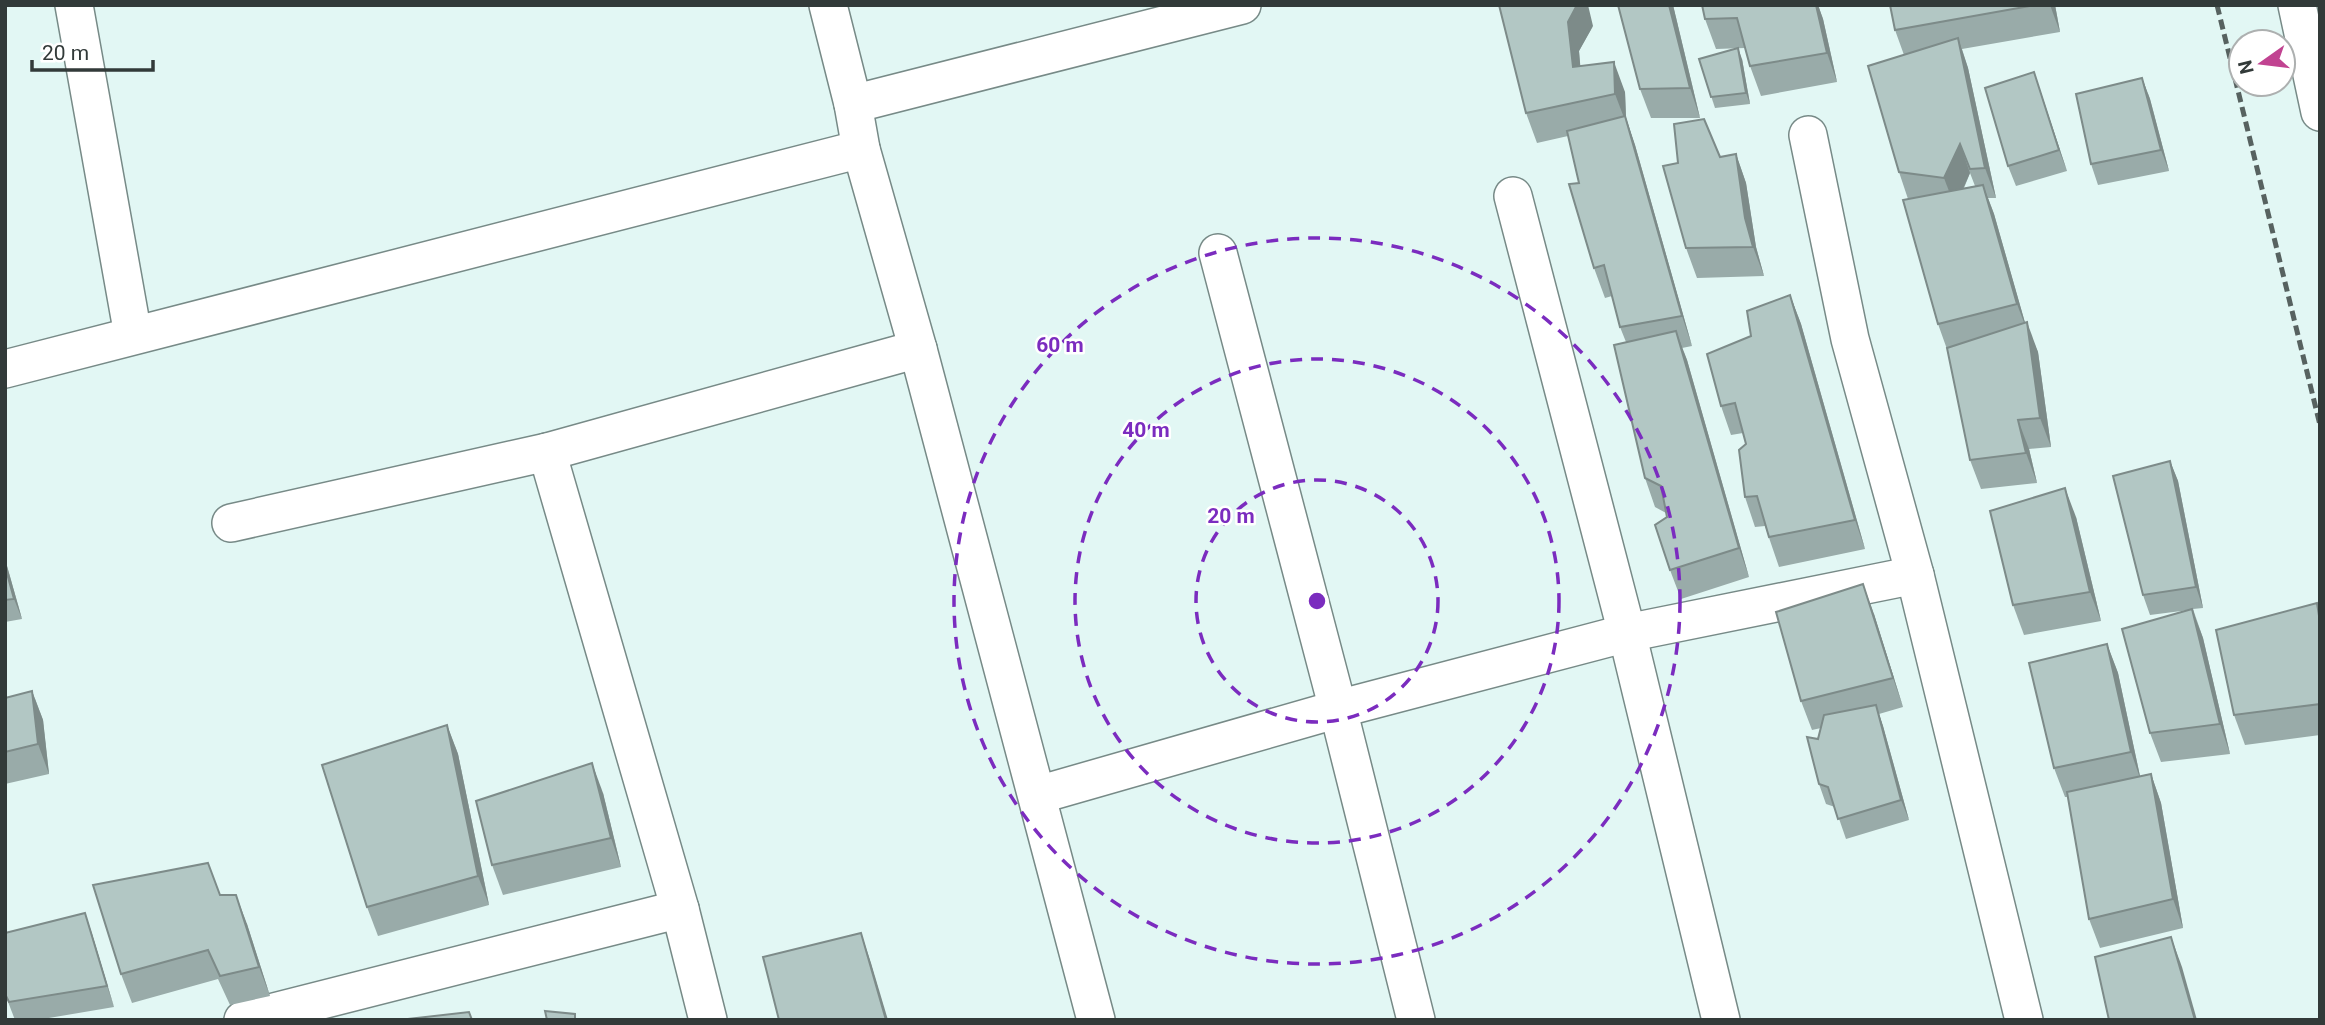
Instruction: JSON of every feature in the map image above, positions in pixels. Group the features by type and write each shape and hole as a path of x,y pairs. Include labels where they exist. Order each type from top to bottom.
{"street":[{"path":"74,5 133,335"},
{"path":"828,5 853,104 861,149 918,349 1096,1020"},
{"path":"853,104 1242,5"},
{"path":"2297,5 2320,112"},
{"path":"1808,135 1850,339 1915,575 2024,1020"},
{"path":"5,369 861,149"},
{"path":"1513,196 1627,633 1721,1020"},
{"path":"1218,253 1338,709 1416,1020"},
{"path":"231,523 547,452 918,349"},
{"path":"547,452 680,909 708,1020"},
{"path":"1038,795 1338,709 1627,633 1915,575"},
{"path":"243,1020 680,909"}],"building":[{"path":"1499,5 1577,5 1568,22 1573,67 1614,62 1615,94 1526,113"},
{"path":"1618,5 1669,5 1690,88 1640,89"},
{"path":"1702,5 1816,5 1827,53 1750,66 1737,18 1705,19"},
{"path":"1890,5 2035,5 1895,30"},
{"path":"1958,38 1985,168 1970,169 1960,144 1944,178 1899,172 1868,66"},
{"path":"1738,48 1746,93 1711,97 1699,59"},
{"path":"2034,72 2059,150 2008,166 1985,88"},
{"path":"2142,78 2161,150 2091,164 2076,94"},
{"path":"1625,116 1682,316 1620,327 1604,265 1594,268 1569,184 1579,183 1567,131"},
{"path":"1704,119 1720,157 1736,154 1745,218 1753,247 1686,248 1663,166 1678,163 1674,124"},
{"path":"1983,185 2017,304 1938,324 1903,200"},
{"path":"1790,295 1855,520 1769,537 1757,496 1745,497 1739,450 1746,444 1735,403 1721,406 1707,354 1751,336 1747,311"},
{"path":"2027,322 2040,418 2018,420 2026,453 1970,460 1947,348"},
{"path":"1676,331 1739,548 1670,570 1655,525 1667,517 1661,486 1645,478 1614,345"},
{"path":"2170,461 2196,587 2143,595 2113,476"},
{"path":"2065,488 2090,592 2013,605 1990,511"},
{"path":"5,566 14,599 5,600"},
{"path":"1863,584 1893,678 1801,701 1776,612"},
{"path":"2317,603 2320,622 2320,704 2234,715 2216,630"},
{"path":"2192,609 2220,724 2150,733 2122,629"},
{"path":"2107,644 2131,752 2054,768 2029,663"},
{"path":"32,691 38,744 5,752 5,698"},
{"path":"1876,705 1901,800 1838,819 1828,787 1819,784 1807,737 1818,739 1824,715"},
{"path":"447,725 478,876 367,907 322,765"},
{"path":"592,763 611,838 492,865 476,801"},
{"path":"2151,774 2173,899 2089,919 2067,792"},
{"path":"208,863 220,895 236,895 259,967 220,976 208,950 121,974 93,885"},
{"path":"85,913 107,986 9,1002 5,994 5,933"},
{"path":"861,933 886,1020 779,1020 763,957"},
{"path":"2171,937 2195,1020 2109,1020 2095,957"},
{"path":"545,1011 575,1014 575,1020 547,1020"},
{"path":"469,1012 472,1020 399,1020"}],"railway":[{"path":"2217,5 2320,425"}]}
